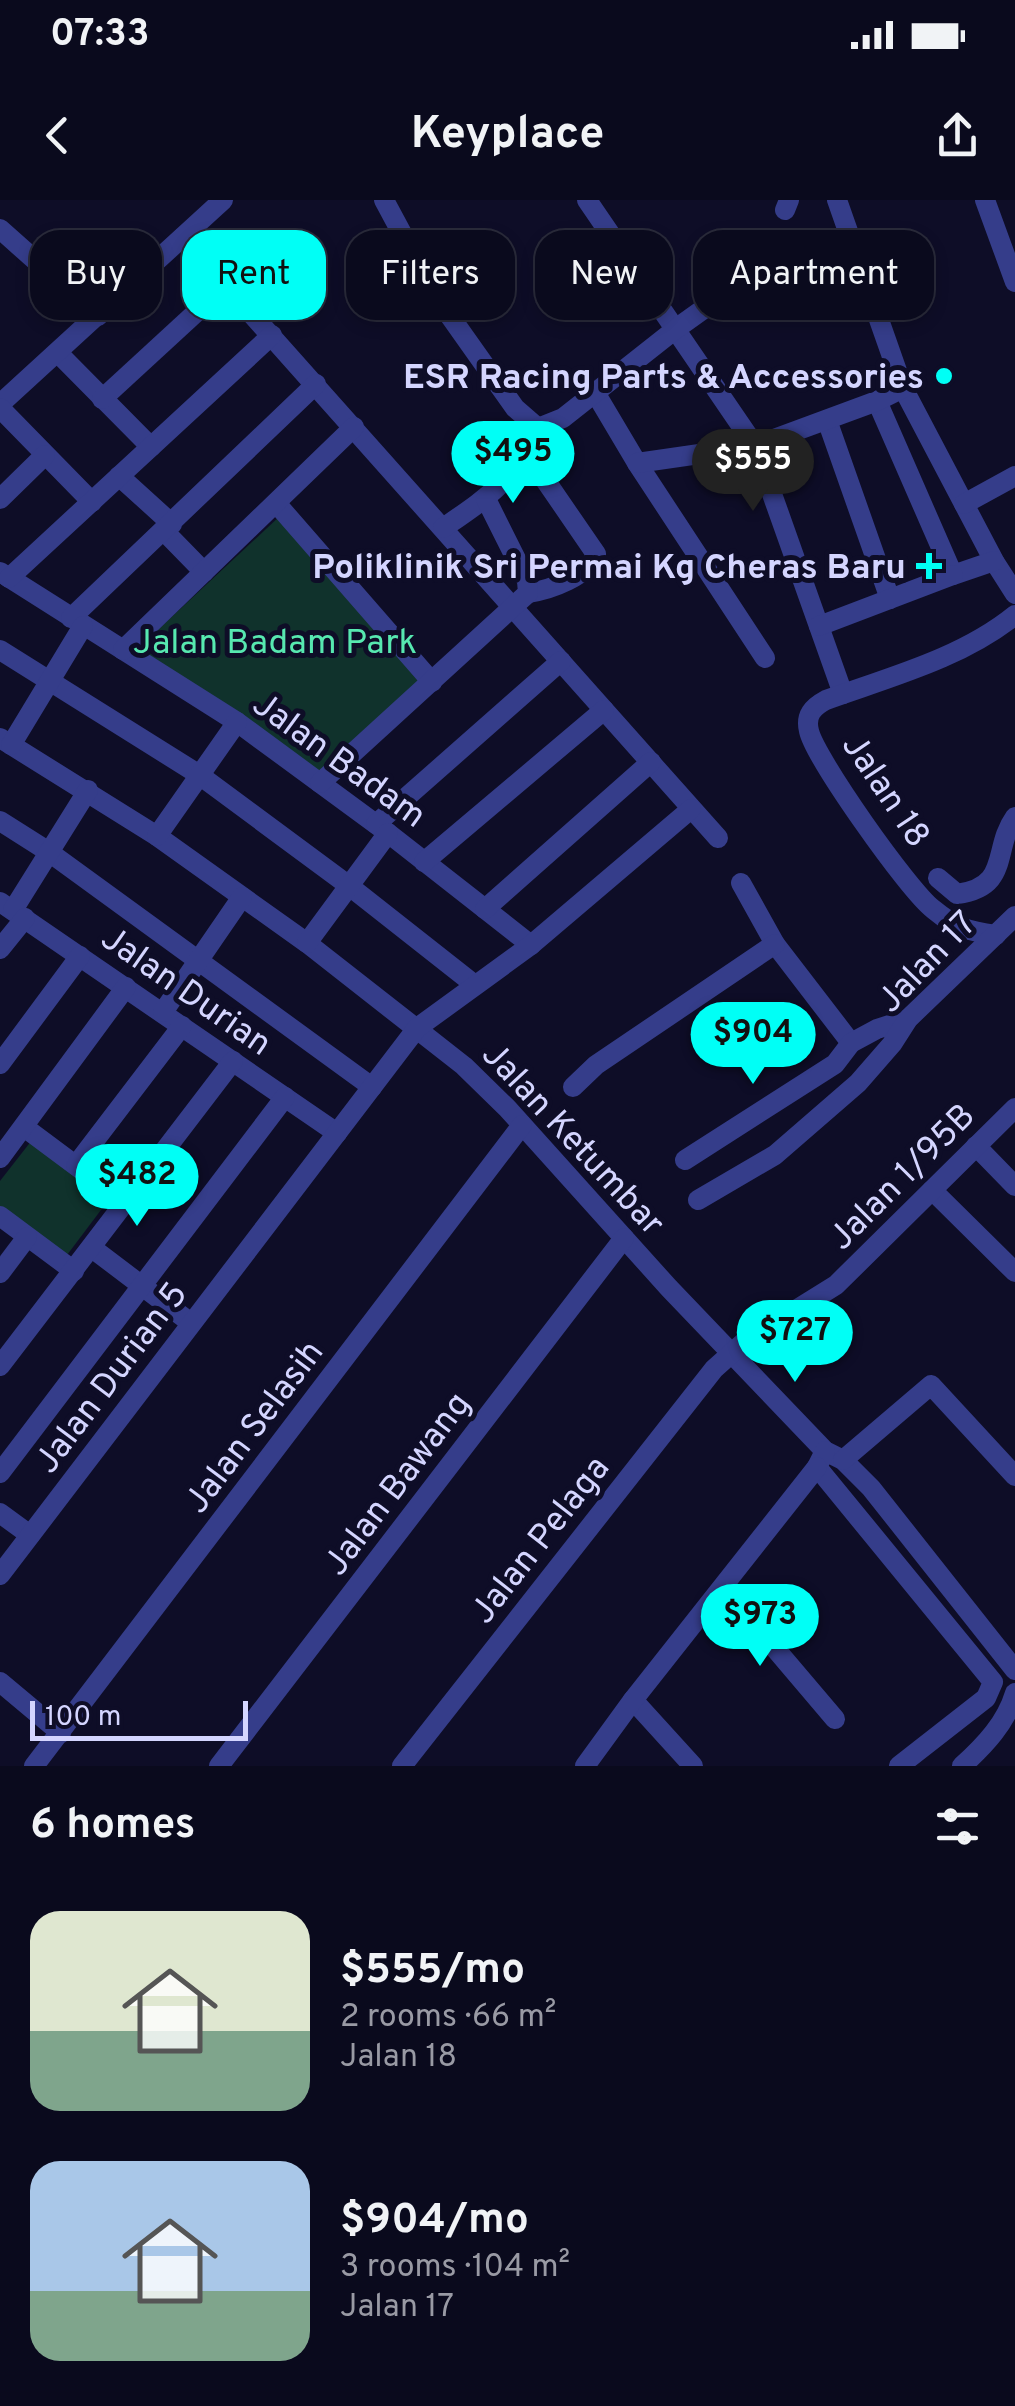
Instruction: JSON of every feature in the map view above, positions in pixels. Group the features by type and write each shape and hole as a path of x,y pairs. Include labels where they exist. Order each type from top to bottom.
{"street":[{"path":"191,230 223,200"},
{"path":"320,783 521,601 548,591 590,565 596,554 515,408 435,295 384,200"},
{"name":"Jalan 18","path":"587,200 755,446 843,694 814,706 808,716 809,731 851,804 928,906 963,931 996,935"},
{"path":"837,200 903,388 1015,594"},
{"path":"988,201 1015,282"},
{"path":"0,228 30,255"},
{"path":"162,257 182,238"},
{"path":"444,528 486,499 532,443 693,316"},
{"path":"92,502 0,406 94,320"},
{"path":"102,400 188,320"},
{"path":"259,320 444,528 521,601 561,661 718,838"},
{"path":"5,575 92,502 272,335"},
{"path":"58,354 151,447"},
{"path":"5,741 49,680 77,622 316,384"},
{"path":"637,463 755,446 903,388"},
{"path":"596,394 764,658"},
{"path":"877,401 953,575"},
{"path":"826,420 890,598"},
{"path":"123,650 354,428"},
{"path":"0,499 45,456"},
{"path":"119,476 204,572"},
{"path":"964,504 1015,476"},
{"path":"486,499 527,581 521,601"},
{"path":"276,503 432,682"},
{"path":"819,626 994,561"},
{"name":"Jalan Badam","path":"5,575 237,722 531,945"},
{"path":"843,694 966,648 1015,615"},
{"path":"0,650 198,774 475,985"},
{"path":"306,943 382,829 561,661"},
{"path":"424,862 604,710"},
{"path":"157,836 237,722"},
{"name":"Jalan Ketumbar","path":"5,741 157,836 306,943 464,1066 828,1459 994,1682 986,1698 899,1766"},
{"path":"485,909 650,762"},
{"path":"0,949 12,910 88,790"},
{"name":"Jalan Durian 5","path":"0,1575 417,1028 531,945 692,808"},
{"path":"938,878 957,894 976,892 996,874 1006,829 1015,817"},
{"path":"0,821 49,852 372,1087"},
{"path":"742,883 776,944 851,1043"},
{"path":"162,1012 242,898"},
{"name":"Jalan Durian","path":"12,910 337,1133"},
{"name":"Jalan 17","path":"698,1200 775,1155 858,1084 908,1019 1015,916"},
{"path":"573,1087 596,1065 776,944"},
{"path":"0,1064 80,956"},
{"path":"0,1158 126,987"},
{"path":"685,1160 835,1064 851,1043 908,1019"},
{"path":"76,1165 182,1026"},
{"path":"0,1366 233,1061"},
{"path":"0,1473 286,1097"},
{"name":"Jalan 1/95B","path":"730,1353 836,1286 1015,1108"},
{"name":"Jalan Selasih","path":"34,1766 522,1125"},
{"path":"24,1127 126,1203"},
{"path":"976,1146 1015,1186"},
{"path":"932,1190 1015,1272"},
{"path":"0,1216 74,1272"},
{"path":"0,1273 27,1237"},
{"name":"Jalan Bawang","path":"220,1766 624,1238"},
{"path":"92,1248 192,1323"},
{"name":"Jalan Pelaga","path":"402,1766 730,1353"},
{"path":"586,1766 633,1700 828,1459 932,1385 1015,1476"},
{"path":"828,1459 871,1488 1015,1670"},
{"path":"0,1513 30,1535"},
{"path":"723,1587 835,1719"},
{"path":"0,1682 61,1732"},
{"path":"962,1766 992,1736 1010,1710 1015,1693"},
{"path":"633,1700 694,1766"}],"green space":[{"name":"Jalan Badam Park","path":"281,515 432,682 320,783 134,652"},
{"path":"32,1140 110,1198 64,1259 0,1212 0,1181"}],"place":[{"name":"ESR Racing Parts & Accessories","path":"944,376"},
{"name":"Poliklinik Sri Permai Kg Cheras Baru","path":"929,566"}]}
